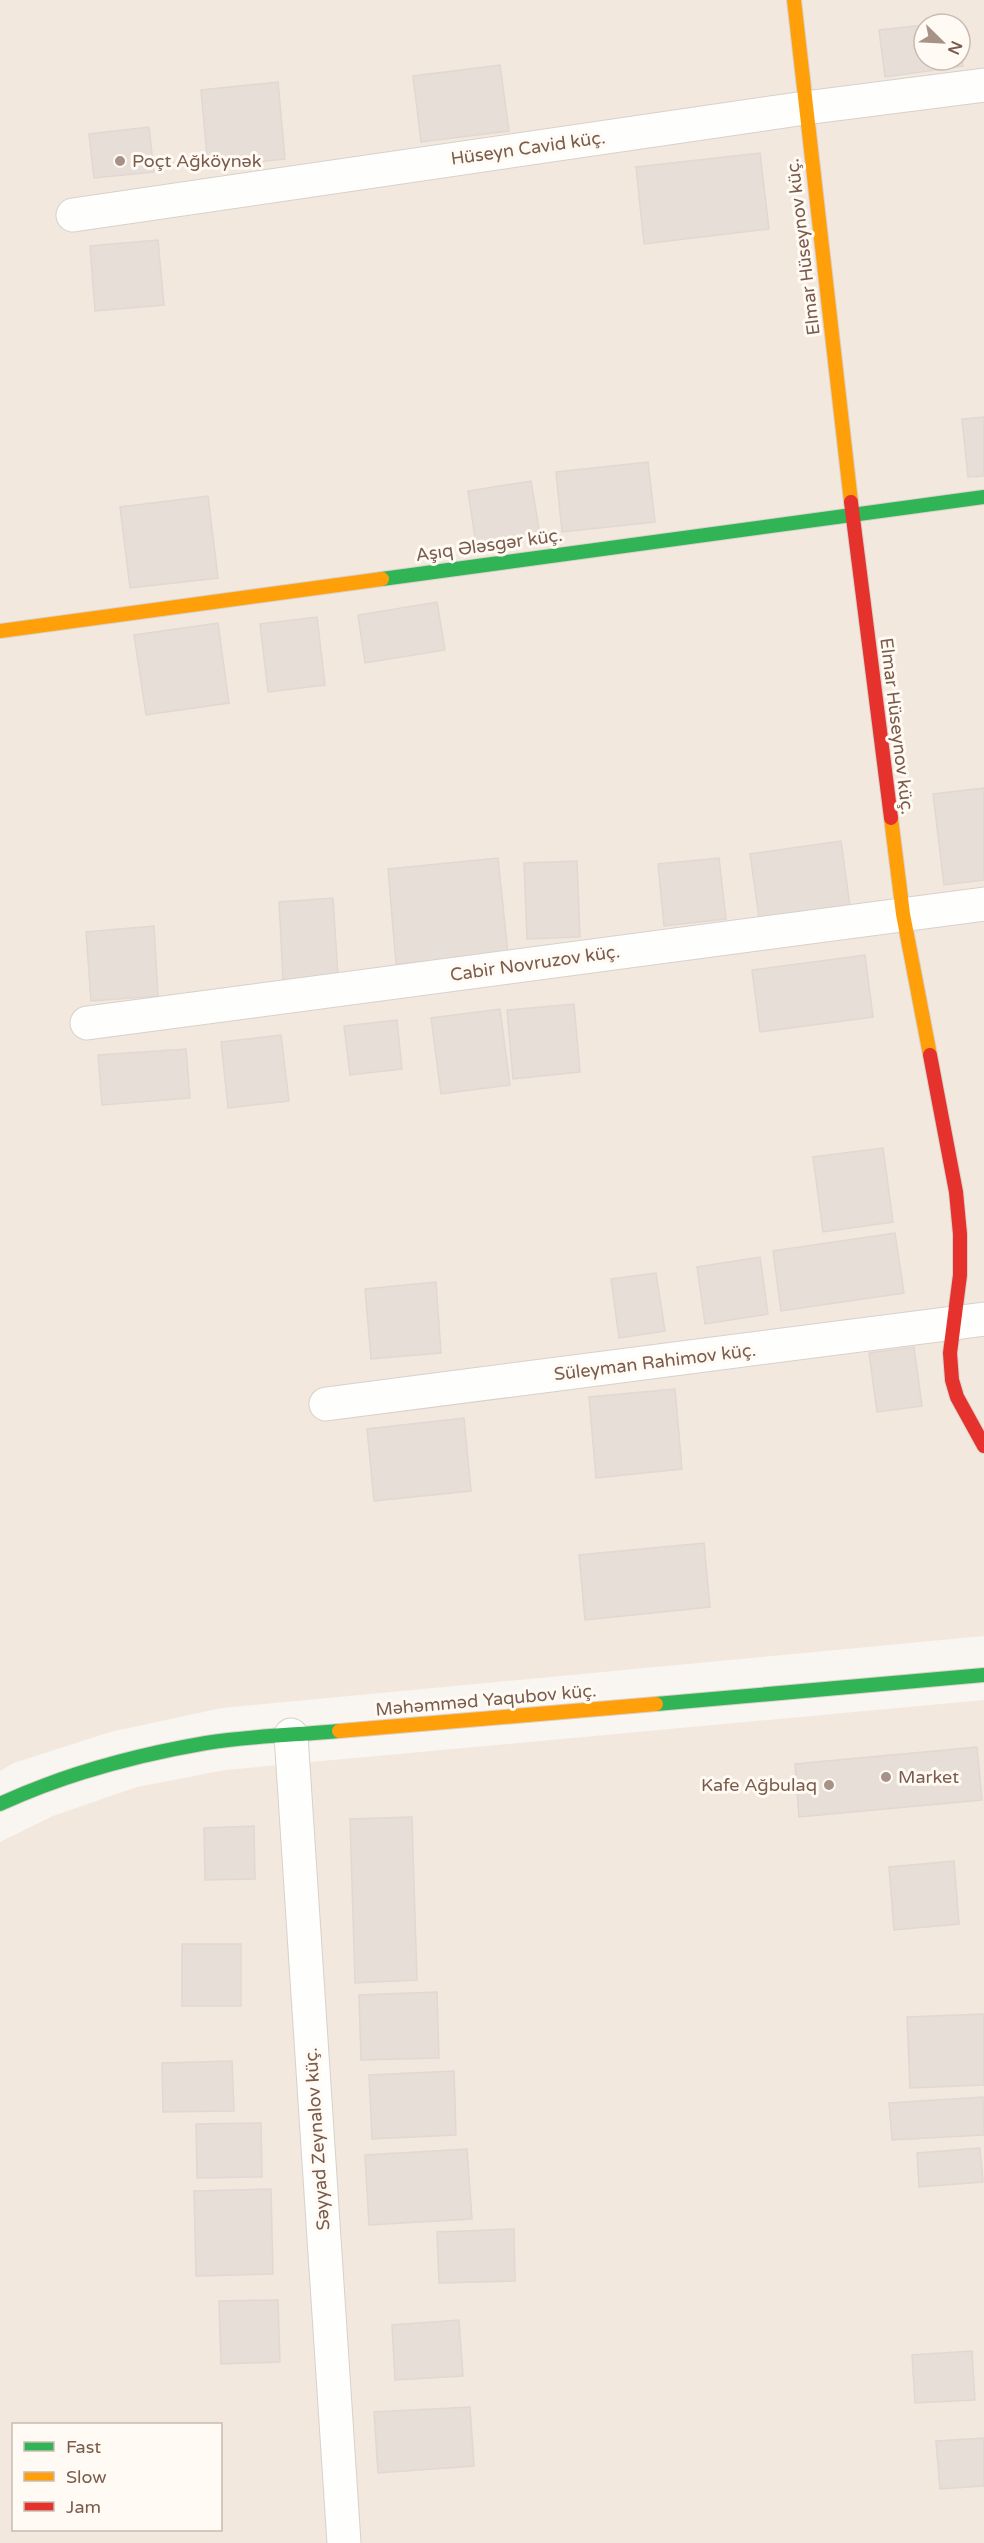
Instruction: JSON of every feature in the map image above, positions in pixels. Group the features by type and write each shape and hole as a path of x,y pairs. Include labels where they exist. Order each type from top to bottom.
{"street":[{"name":"Elmar Hüseynov küç.","path":"794,0 852,514 903,914 956,1192 961,1237 960,1275 968,1321 950,1352 952,1382 984,1446"},
{"name":"Hüseyn Cavid küç.","path":"73,215 805,108 984,85"},
{"name":"Aşıq Ələsgər küç.","path":"0,631 984,496"},
{"name":"Cabir Novruzov küç.","path":"87,1023 984,904"},
{"name":"Süleyman Rahimov küç.","path":"326,1404 968,1321"},
{"name":"Məhəmməd Yaqubov küç.","path":"0,1804 56,1780 121,1761 207,1743 984,1676"},
{"name":"Səyyad Zeynalov küç.","path":"291,1735 344,2543"}],"shaded area":[{"path":"0,0 984,0 984,1636 222,1708 110,1732 14,1763 0,1771"},
{"path":"984,1700 984,2543 0,2543 0,1842 53,1816 137,1787 225,1770"}],"building":[{"path":"912,26 912,72 920,72 885,77 879,30"},
{"path":"500,65 509,131 421,142 413,76"},
{"path":"278,82 285,159 208,167 201,90"},
{"path":"149,127 154,172 94,178 89,134"},
{"path":"760,153 769,229 644,244 636,167"},
{"path":"158,240 164,305 95,311 90,246"},
{"path":"984,417 984,476 968,477 962,419"},
{"path":"648,462 655,522 562,532 556,472"},
{"path":"531,481 540,535 476,545 468,491"},
{"path":"208,496 218,578 130,588 120,507"},
{"path":"437,602 445,650 365,663 358,615"},
{"path":"317,617 325,685 268,692 260,624"},
{"path":"218,623 229,703 146,715 134,635"},
{"path":"984,788 984,880 944,885 933,794"},
{"path":"841,841 850,906 759,918 750,854"},
{"path":"498,858 508,954 396,964 388,869"},
{"path":"719,858 726,919 664,926 658,864"},
{"path":"577,861 580,937 527,939 524,863"},
{"path":"333,898 338,976 283,980 279,902"},
{"path":"154,926 158,996 91,1001 86,932"},
{"path":"865,955 873,1017 760,1032 752,970"},
{"path":"574,1004 580,1072 513,1079 507,1010"},
{"path":"500,1009 510,1085 441,1094 431,1018"},
{"path":"397,1020 402,1069 350,1075 344,1026"},
{"path":"281,1035 289,1101 228,1108 221,1042"},
{"path":"186,1049 190,1098 102,1105 98,1055"},
{"path":"883,1148 893,1222 823,1232 813,1157"},
{"path":"895,1233 904,1293 781,1311 773,1251"},
{"path":"760,1257 768,1314 705,1324 697,1267"},
{"path":"656,1273 665,1331 619,1338 611,1279"},
{"path":"436,1282 441,1353 371,1359 365,1289"},
{"path":"914,1347 922,1406 877,1412 869,1353"},
{"path":"675,1389 682,1469 596,1478 589,1397"},
{"path":"464,1418 471,1491 374,1501 367,1429"},
{"path":"704,1543 710,1607 585,1620 579,1555"},
{"path":"977,1747 982,1800 799,1817 795,1764"},
{"path":"412,1817 417,1980 355,1983 350,1819"},
{"path":"254,1826 255,1879 205,1880 204,1828"},
{"path":"954,1861 959,1924 894,1930 889,1867"},
{"path":"182,1944 241,1944 241,2006 182,2006"},
{"path":"437,1992 439,2058 361,2060 359,1995"},
{"path":"984,2014 984,2085 910,2088 907,2017"},
{"path":"232,2061 234,2111 163,2112 162,2063"},
{"path":"454,2071 456,2135 372,2139 369,2075"},
{"path":"983,2097 984,2135 892,2140 889,2103"},
{"path":"261,2123 262,2177 197,2178 196,2124"},
{"path":"980,2148 983,2182 919,2187 917,2153"},
{"path":"467,2149 472,2219 369,2225 365,2155"},
{"path":"271,2189 273,2274 196,2276 194,2191"},
{"path":"514,2229 515,2281 439,2283 437,2232"},
{"path":"278,2300 280,2362 221,2364 219,2301"},
{"path":"459,2320 463,2376 395,2380 392,2325"},
{"path":"972,2351 975,2400 915,2403 912,2355"},
{"path":"470,2407 474,2466 378,2473 374,2412"},
{"path":"984,2438 984,2486 940,2489 936,2441"}],"traffic: fast":[{"path":"382,579 984,497"},
{"path":"656,1704 984,1675"},
{"path":"0,1804 75,1775 153,1753 256,1737 339,1731"}],"traffic: slow":[{"path":"794,0 851,502"},
{"path":"0,631 382,579"},
{"path":"891,818 903,914 930,1055"},
{"path":"339,1731 656,1704"}],"traffic: jam":[{"path":"851,502 891,818"},
{"path":"930,1055 956,1192 960,1234 960,1275 950,1353 952,1380 957,1397 984,1446"}],"place":[{"name":"Poçt Ağköynək","path":"120,161"},
{"name":"Market","path":"886,1777"},
{"name":"Kafe Ağbulaq","path":"829,1785"}]}
